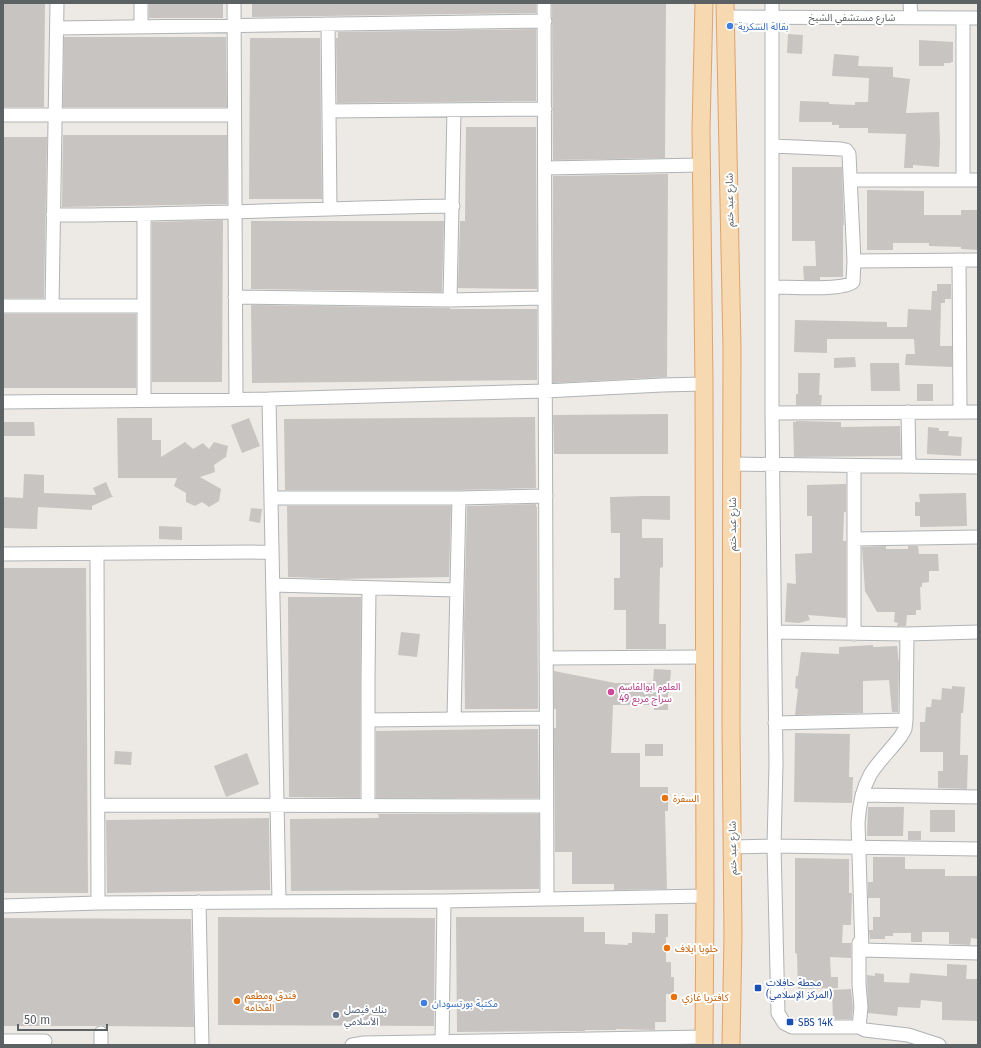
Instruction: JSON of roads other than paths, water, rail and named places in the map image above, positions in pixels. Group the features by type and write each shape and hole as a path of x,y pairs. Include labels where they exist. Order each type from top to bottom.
{"main road":[{"path":"704,3 701,129 704,384 704,1041"},
{"name":"شارع عبد ختم","path":"725,10 732,349 731,723 733,936 731,1045"},
{"path":"701,129 728,129"}],"street":[{"path":"52,306 57,3"},
{"path":"141,3 142,27"},
{"path":"234,3 236,399"},
{"path":"544,3 546,899"},
{"path":"772,3 772,413 776,724 774,846 778,1013 784,1023 792,1027 859,1027 865,1030 908,1035 940,1045"},
{"path":"910,3 911,17"},
{"name":"شارع مستشفي الشيخ","path":"725,10 773,17 978,18"},
{"path":"963,18 963,180"},
{"path":"57,28 544,21"},
{"path":"328,24 330,208"},
{"path":"329,111 545,109"},
{"path":"450,300 454,110"},
{"path":"3,115 234,115"},
{"path":"773,146 846,150 849,154 854,261 853,282 849,285 834,287 773,287"},
{"path":"545,168 702,165"},
{"path":"851,180 978,180"},
{"path":"53,215 144,215 330,208 453,206"},
{"path":"144,215 144,400"},
{"path":"959,260 960,412"},
{"path":"854,261 978,260"},
{"path":"235,297 450,300 545,298"},
{"path":"3,306 144,306"},
{"path":"3,402 269,399 545,392 704,384"},
{"path":"269,399 279,902"},
{"path":"908,412 909,466"},
{"path":"772,413 978,412"},
{"path":"732,464 978,467"},
{"path":"854,466 854,634"},
{"path":"271,498 459,498 546,496"},
{"path":"454,719 459,498"},
{"path":"854,538 978,537"},
{"path":"3,554 272,552"},
{"path":"97,554 99,805 98,903"},
{"path":"273,585 456,590"},
{"path":"368,806 369,588"},
{"path":"775,632 854,634 978,632"},
{"path":"907,634 905,729 870,774 862,795 858,823 862,950 978,953"},
{"path":"546,658 704,657"},
{"path":"368,720 546,718"},
{"path":"776,724 906,720"},
{"path":"862,795 978,797"},
{"path":"99,805 546,806"},
{"path":"732,847 978,848"},
{"path":"3,906 98,903 444,901 705,896"},
{"path":"442,1043 444,901"},
{"path":"199,902 202,1045"},
{"path":"859,1027 861,1007 858,984 860,913"},
{"path":"3,1041 45,1041"},
{"path":"352,1045 364,1043 704,1041"}],"place":[{"name":"بقالة السكرية","path":"730,26"},
{"name":"العلوم ابوالقاسم سراج مربع 49","path":"611,692"},
{"name":"السفرة","path":"665,798"},
{"name":"حلويا ايلاف","path":"667,948"},
{"name":"محطة حافلات (المركز الإسلامي)","path":"758,988"},
{"name":"كافتريا غازي","path":"674,997"},
{"name":"فندق ومطعم الفخامه","path":"237,1001"},
{"name":"مكتبة بورتسودان","path":"424,1003"},
{"name":"بنك فيصل الأسلامي","path":"336,1015"},
{"name":"SBS 14K","path":"790,1022"}]}
